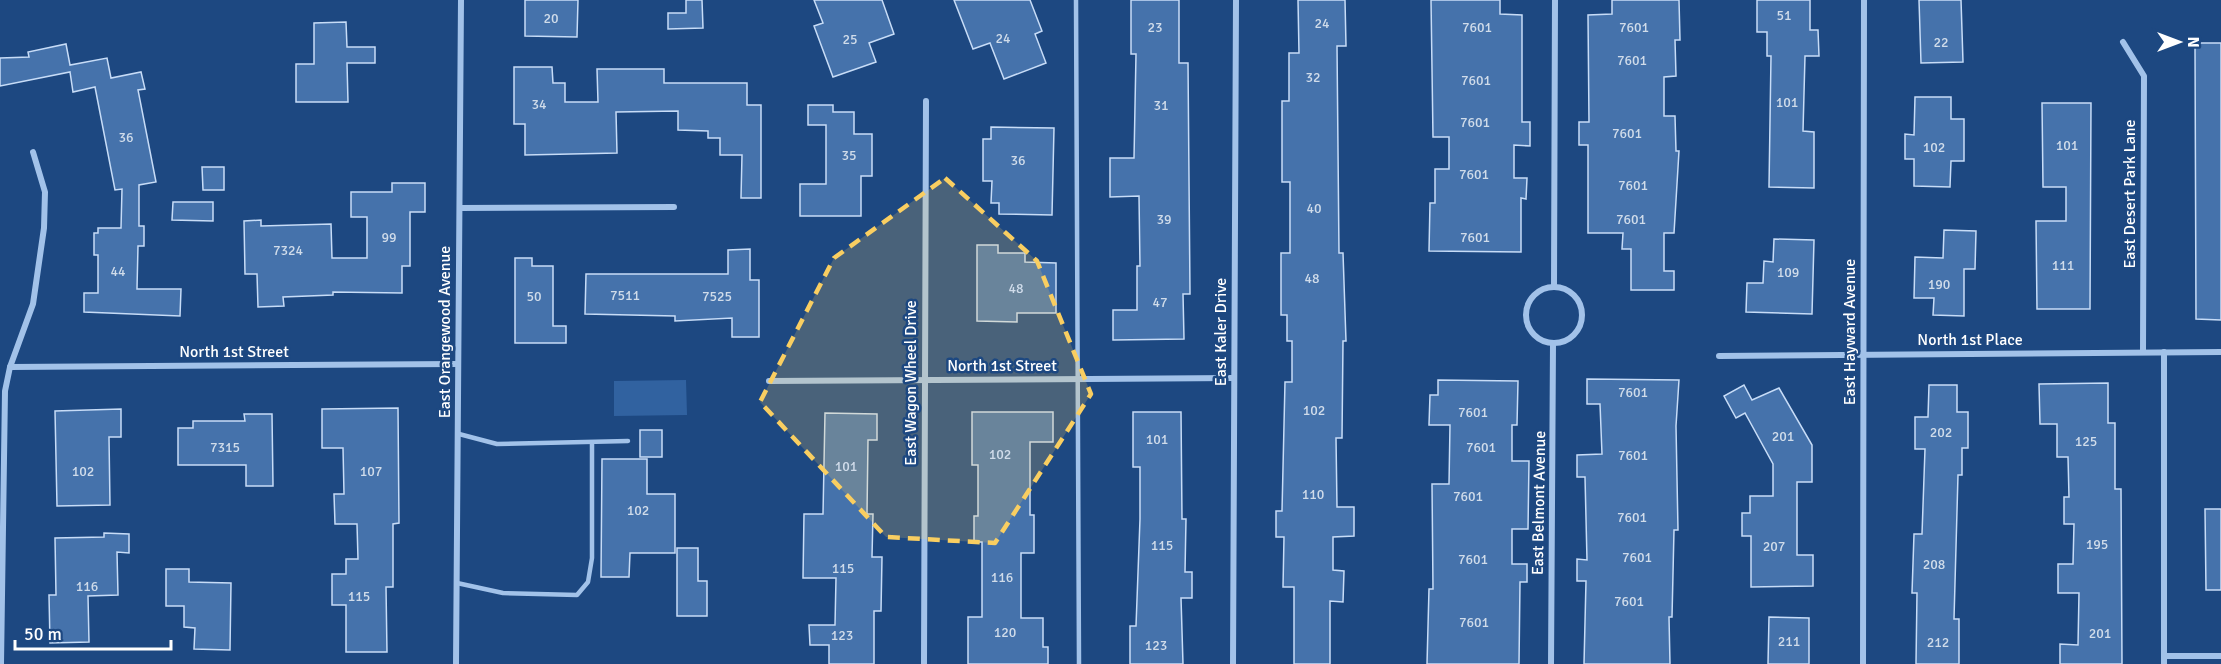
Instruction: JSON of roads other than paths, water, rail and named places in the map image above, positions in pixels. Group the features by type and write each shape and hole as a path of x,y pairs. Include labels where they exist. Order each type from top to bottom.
{"street":[{"name":"East Orangewood Avenue","path":"456,664 460,0"},
{"name":"East Kaler Drive","path":"1233,664 1236,0"},
{"path":"1554,286 1555,0"},
{"name":"East Hayward Avenue","path":"1863,664 1864,0"},
{"name":"East Desert Park Lane","path":"2122,42 2144,76 2143,352"},
{"name":"East Wagon Wheel Drive","path":"924,664 926,101"},
{"path":"1,664 5,391 10,367 33,304 44,228 45,192 33,152"},
{"path":"460,207 674,207"},
{"path":"1554,286 1569,291 1580,303 1582,319 1576,334 1562,343 1553,343 1545,343 1532,334 1525,319 1527,303 1538,290 1554,286"},
{"name":"East Belmont Avenue","path":"1551,664 1553,343"},
{"path":"2164,352 2164,664"},
{"name":"North 1st Place","path":"1719,356 2221,352"},
{"name":"North 1st Street","path":"10,367 457,364"},
{"name":"North 1st Street","path":"769,381 1234,378"},
{"path":"2164,656 2221,656"}],"lane":[{"path":"1076,0 1079,664"},
{"path":"459,434 496,444 628,441"},
{"path":"457,583 503,593 577,595 588,582 592,558 592,443"}]}
